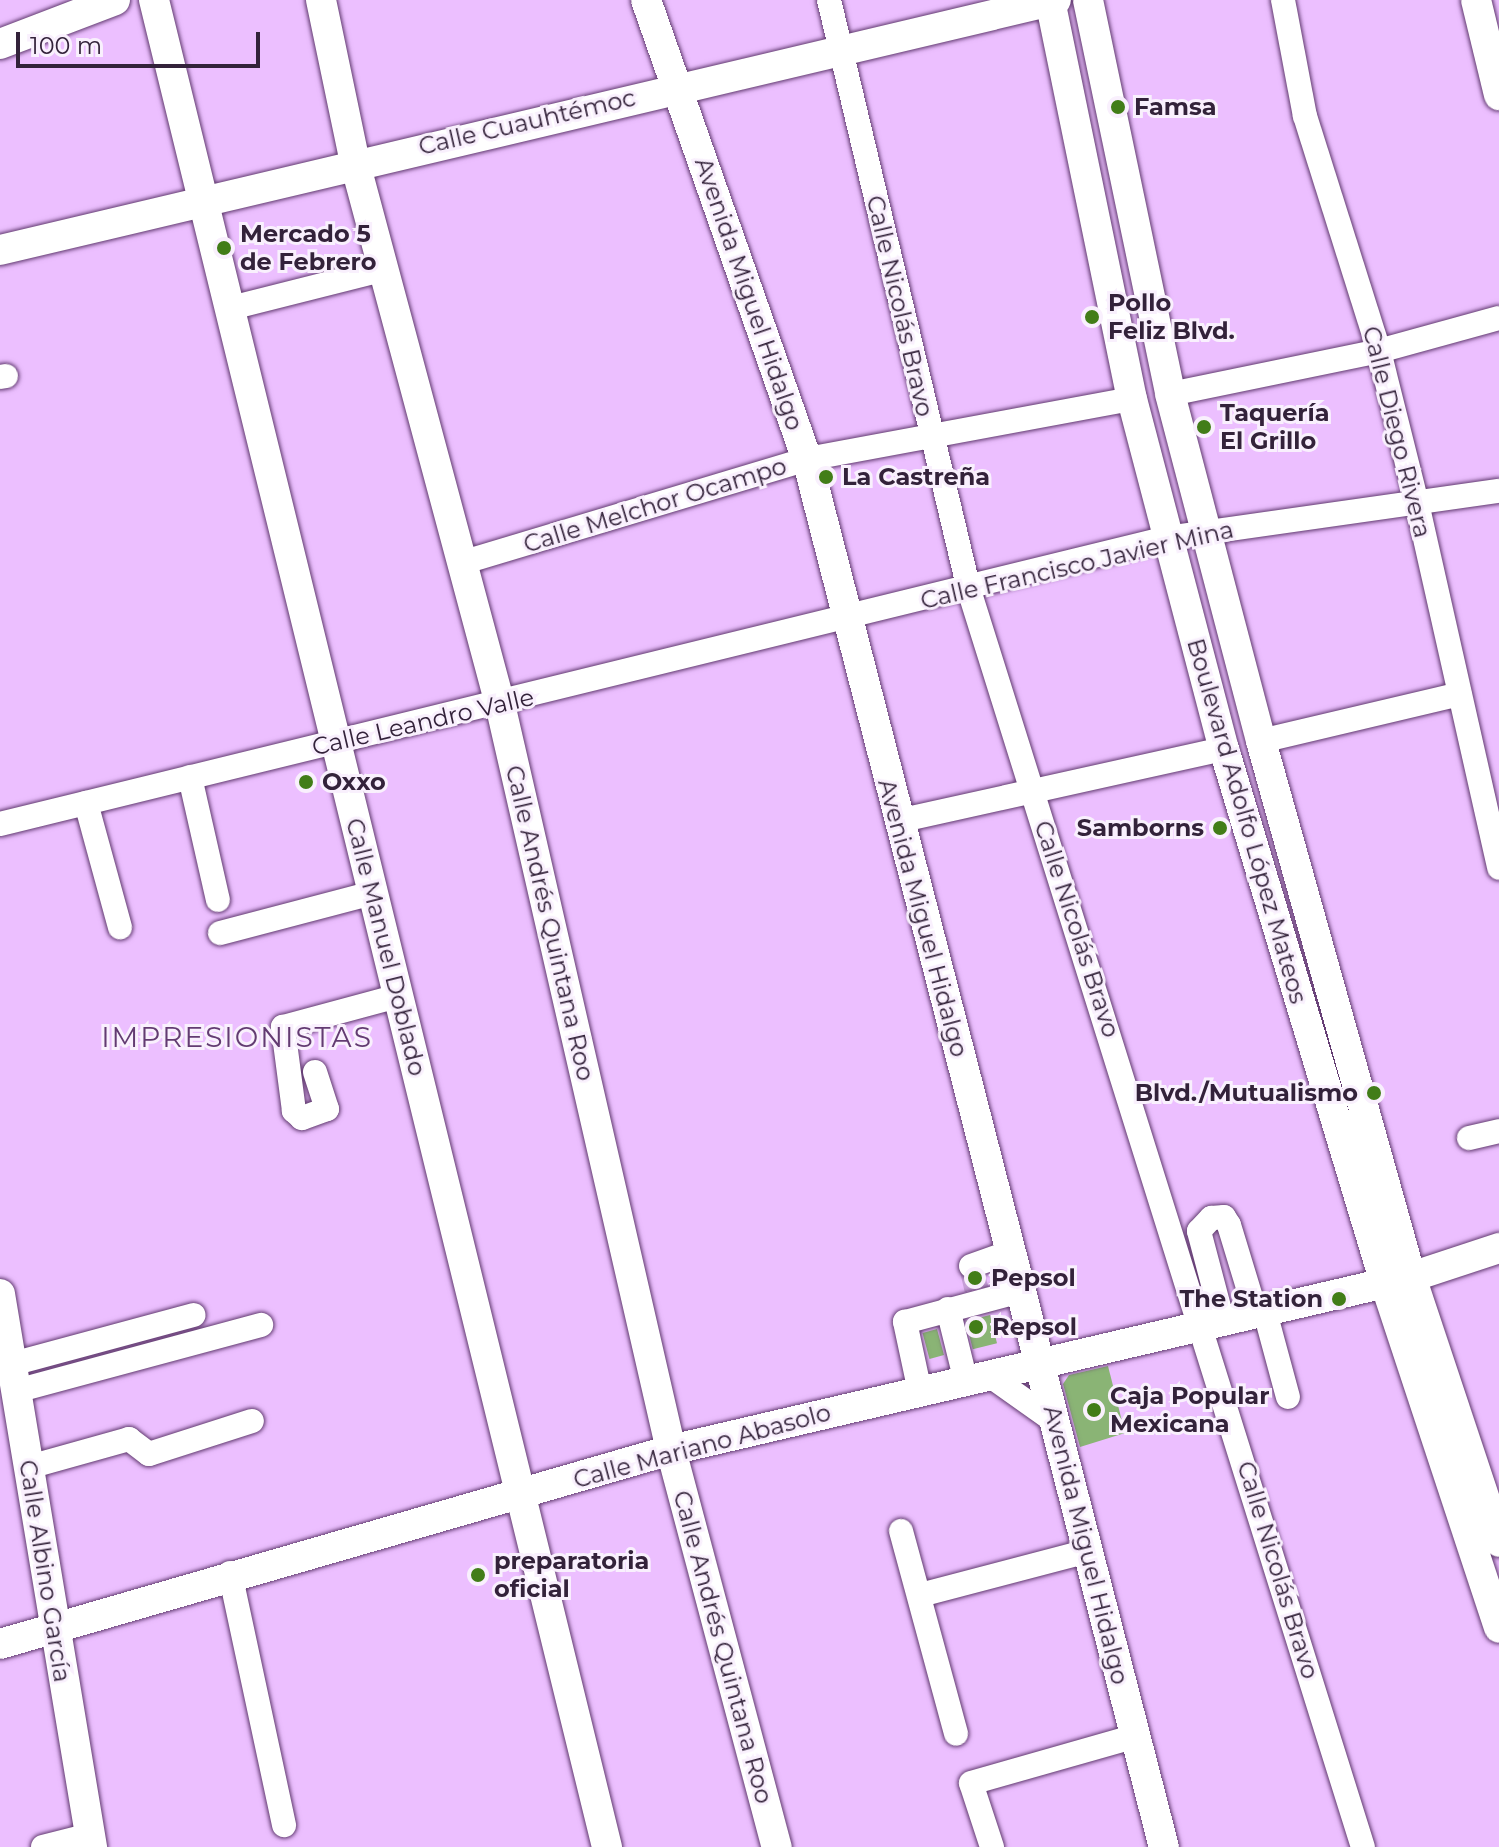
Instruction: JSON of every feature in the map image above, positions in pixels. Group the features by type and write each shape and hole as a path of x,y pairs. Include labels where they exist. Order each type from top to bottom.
{"main road":[{"path":"0,44 115,0"},
{"name":"Calle Manuel Doblado","path":"154,0 607,1847"},
{"name":"Calle Andrés Quintana Roo","path":"321,0 355,163 500,704 671,1450 777,1847"},
{"name":"Avenida Miguel Hidalgo","path":"646,0 807,459 1164,1847"},
{"name":"Calle Cuauhtémoc","path":"0,250 839,47 1052,0"},
{"name":"Boulevard Adolfo López Mateos","path":"1052,0 1132,399 1224,749 1398,1280 1499,1542"},
{"name":"Boulevard Adolfo López Mateos","path":"1088,0 1170,394 1398,1280 1499,1628"},
{"path":"1476,0 1499,95"},
{"name":"Calle Mariano Abasolo","path":"0,1644 230,1573 520,1495 671,1450 1398,1280 1499,1248"},
{"name":"Calle Albino García","path":"0,1294 3,1334 14,1378 53,1628 91,1841"}],"street":[{"name":"Calle Nicolás Bravo","path":"829,0 969,590 1034,794 1213,1325 1363,1847"},
{"name":"Calle Diego Rivera","path":"1283,0 1305,116 1379,351 1417,503 1499,868"},
{"path":"231,308 385,269"},
{"path":"1170,394 1379,351 1499,318"},
{"name":"Calle Melchor Ocampo","path":"461,563 807,459 1132,399"},
{"name":"Calle Francisco Javier Mina","path":"846,620 1206,530 1499,491"},
{"name":"Calle Leandro Valle","path":"0,824 846,620"},
{"path":"1261,741 1460,694"},
{"path":"898,821 1034,794 1224,749"},
{"path":"190,777 218,900"},
{"path":"86,803 120,927"},
{"path":"220,933 373,893"},
{"path":"315,1072 327,1109 302,1118 294,1111 283,1027 398,996"},
{"path":"1469,1138 1499,1131"},
{"path":"1213,1325 1199,1231 1211,1218 1224,1217 1288,1397"},
{"path":"971,1266 1010,1252"},
{"path":"920,1392 905,1322 978,1296 1021,1291"},
{"path":"948,1309 978,1379 1054,1421"},
{"path":"14,1378 194,1315"},
{"path":"14,1378 261,1325"},
{"path":"29,1467 129,1439 149,1454 252,1421"},
{"path":"901,1531 956,1734"},
{"path":"920,1595 1088,1551"},
{"path":"230,1573 284,1825"},
{"path":"992,1847 971,1783 1136,1736"},
{"path":"43,1847 91,1841"}],"building":[{"path":"990,1315 997,1343 973,1349 966,1321"},
{"path":"937,1329 944,1355 929,1359 923,1333"},
{"name":"Caja Popular Mexicana","path":"1108,1366 1125,1433 1080,1447 1063,1384 1069,1375"}],"tunnel":[{"path":"971,1266 977,1291"}],"place":[{"name":"Famsa","path":"1118,107"},
{"name":"Mercado 5 de Febrero","path":"224,248"},
{"name":"Pollo Feliz Blvd.","path":"1092,317"},
{"name":"Taquería El Grillo","path":"1204,427"},
{"name":"La Castreña","path":"826,477"},
{"name":"Oxxo","path":"306,782"},
{"name":"Samborns","path":"1220,828"},
{"name":"Blvd./Mutualismo","path":"1374,1093"},
{"name":"Pepsol","path":"975,1278"},
{"name":"The Station","path":"1339,1299"},
{"name":"Repsol","path":"976,1327"},
{"name":"Caja Popular Mexicana","path":"1094,1410"},
{"name":"preparatoria oficial","path":"478,1575"}],"district":[{"name":"IMPRESIONISTAS","path":"237,1037"}]}
